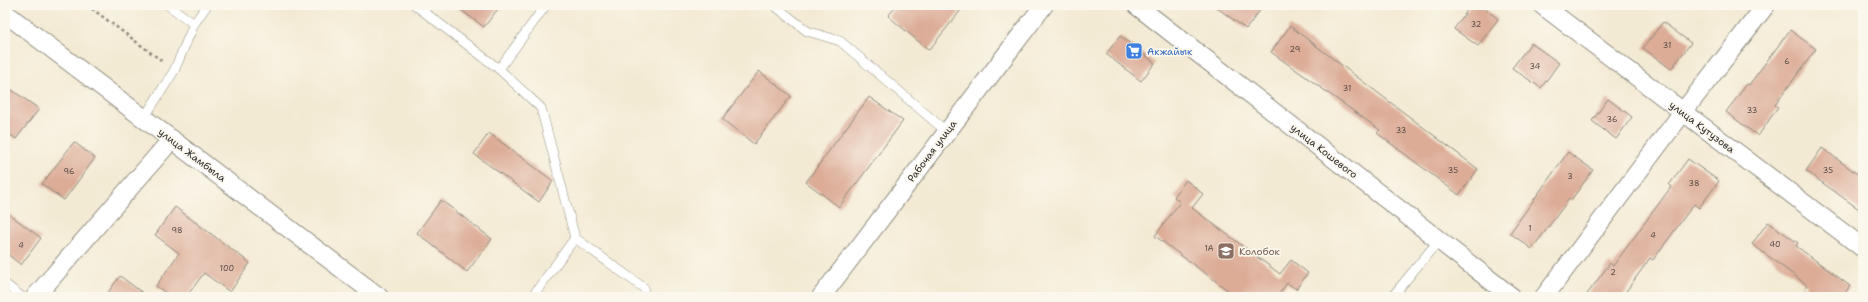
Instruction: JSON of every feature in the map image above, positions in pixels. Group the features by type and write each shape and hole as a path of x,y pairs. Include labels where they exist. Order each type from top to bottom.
{"street":[{"name":"Рабочая улица","path":"821,297 1044,5"},
{"name":"улица Кошевого","path":"1136,5 1512,297"},
{"name":"улица Кутузова","path":"1542,5 1863,248"},
{"path":"1544,297 1683,112 1766,5"},
{"name":"улица Жамбыла","path":"5,13 379,297"},
{"path":"36,297 172,139"}],"lane":[{"path":"168,5 194,24"},
{"path":"144,118 174,70 194,24 207,5"},
{"path":"415,5 499,69 541,108 575,238 644,288"},
{"path":"499,69 546,5"},
{"path":"774,5 808,31 840,41 947,132"},
{"path":"532,297 575,238"},
{"path":"1392,297 1439,240"},
{"path":"5,284 22,297"}],"path":[{"path":"87,5 174,70"}],"building":[{"path":"454,5 501,5 484,27"},
{"path":"897,5 965,5 929,50 888,16"},
{"path":"1213,5 1264,5 1246,29"},
{"path":"1471,5 1480,5 1498,19 1478,46 1454,29"},
{"path":"1663,22 1691,43 1671,69 1643,48"},
{"path":"1290,26 1478,169 1459,195 1377,133 1380,130 1271,52"},
{"path":"1790,30 1816,49 1775,105 1778,107 1758,136 1726,112 1747,84 1749,85"},
{"path":"1120,36 1155,63 1141,81 1106,54"},
{"path":"1531,43 1559,63 1541,88 1512,68"},
{"path":"759,71 791,96 754,144 722,119"},
{"path":"12,90 39,109 16,139 5,131 5,100"},
{"path":"869,97 903,121 839,207 806,182"},
{"path":"1608,99 1632,117 1616,139 1592,121"},
{"path":"489,133 553,181 539,202 474,154"},
{"path":"74,142 95,158 64,200 42,184"},
{"path":"1822,148 1863,178 1863,212 1806,171"},
{"path":"1568,152 1593,170 1571,200 1569,199 1532,249 1510,233"},
{"path":"1688,159 1719,181 1699,208 1694,204 1653,260 1650,258 1622,297 1585,297 1610,263 1613,266 1671,187 1669,185"},
{"path":"1186,180 1203,194 1192,208 1280,274 1291,260 1308,273 1296,289 1287,283 1277,297 1237,297 1155,236 1180,202 1174,197"},
{"path":"441,200 492,239 467,272 417,233"},
{"path":"175,207 250,263 230,292 204,273 186,297 171,297 156,286 179,253 155,235"},
{"path":"5,211 41,238 21,265 5,252"},
{"path":"1768,222 1798,243 1796,246 1850,286 1842,297 1815,297 1804,289 1807,285 1752,244"},
{"path":"120,276 148,297 105,297"}],"place":[{"name":"Акжайык","path":"1134,51"},
{"name":"Колобок","path":"1226,251"}]}
